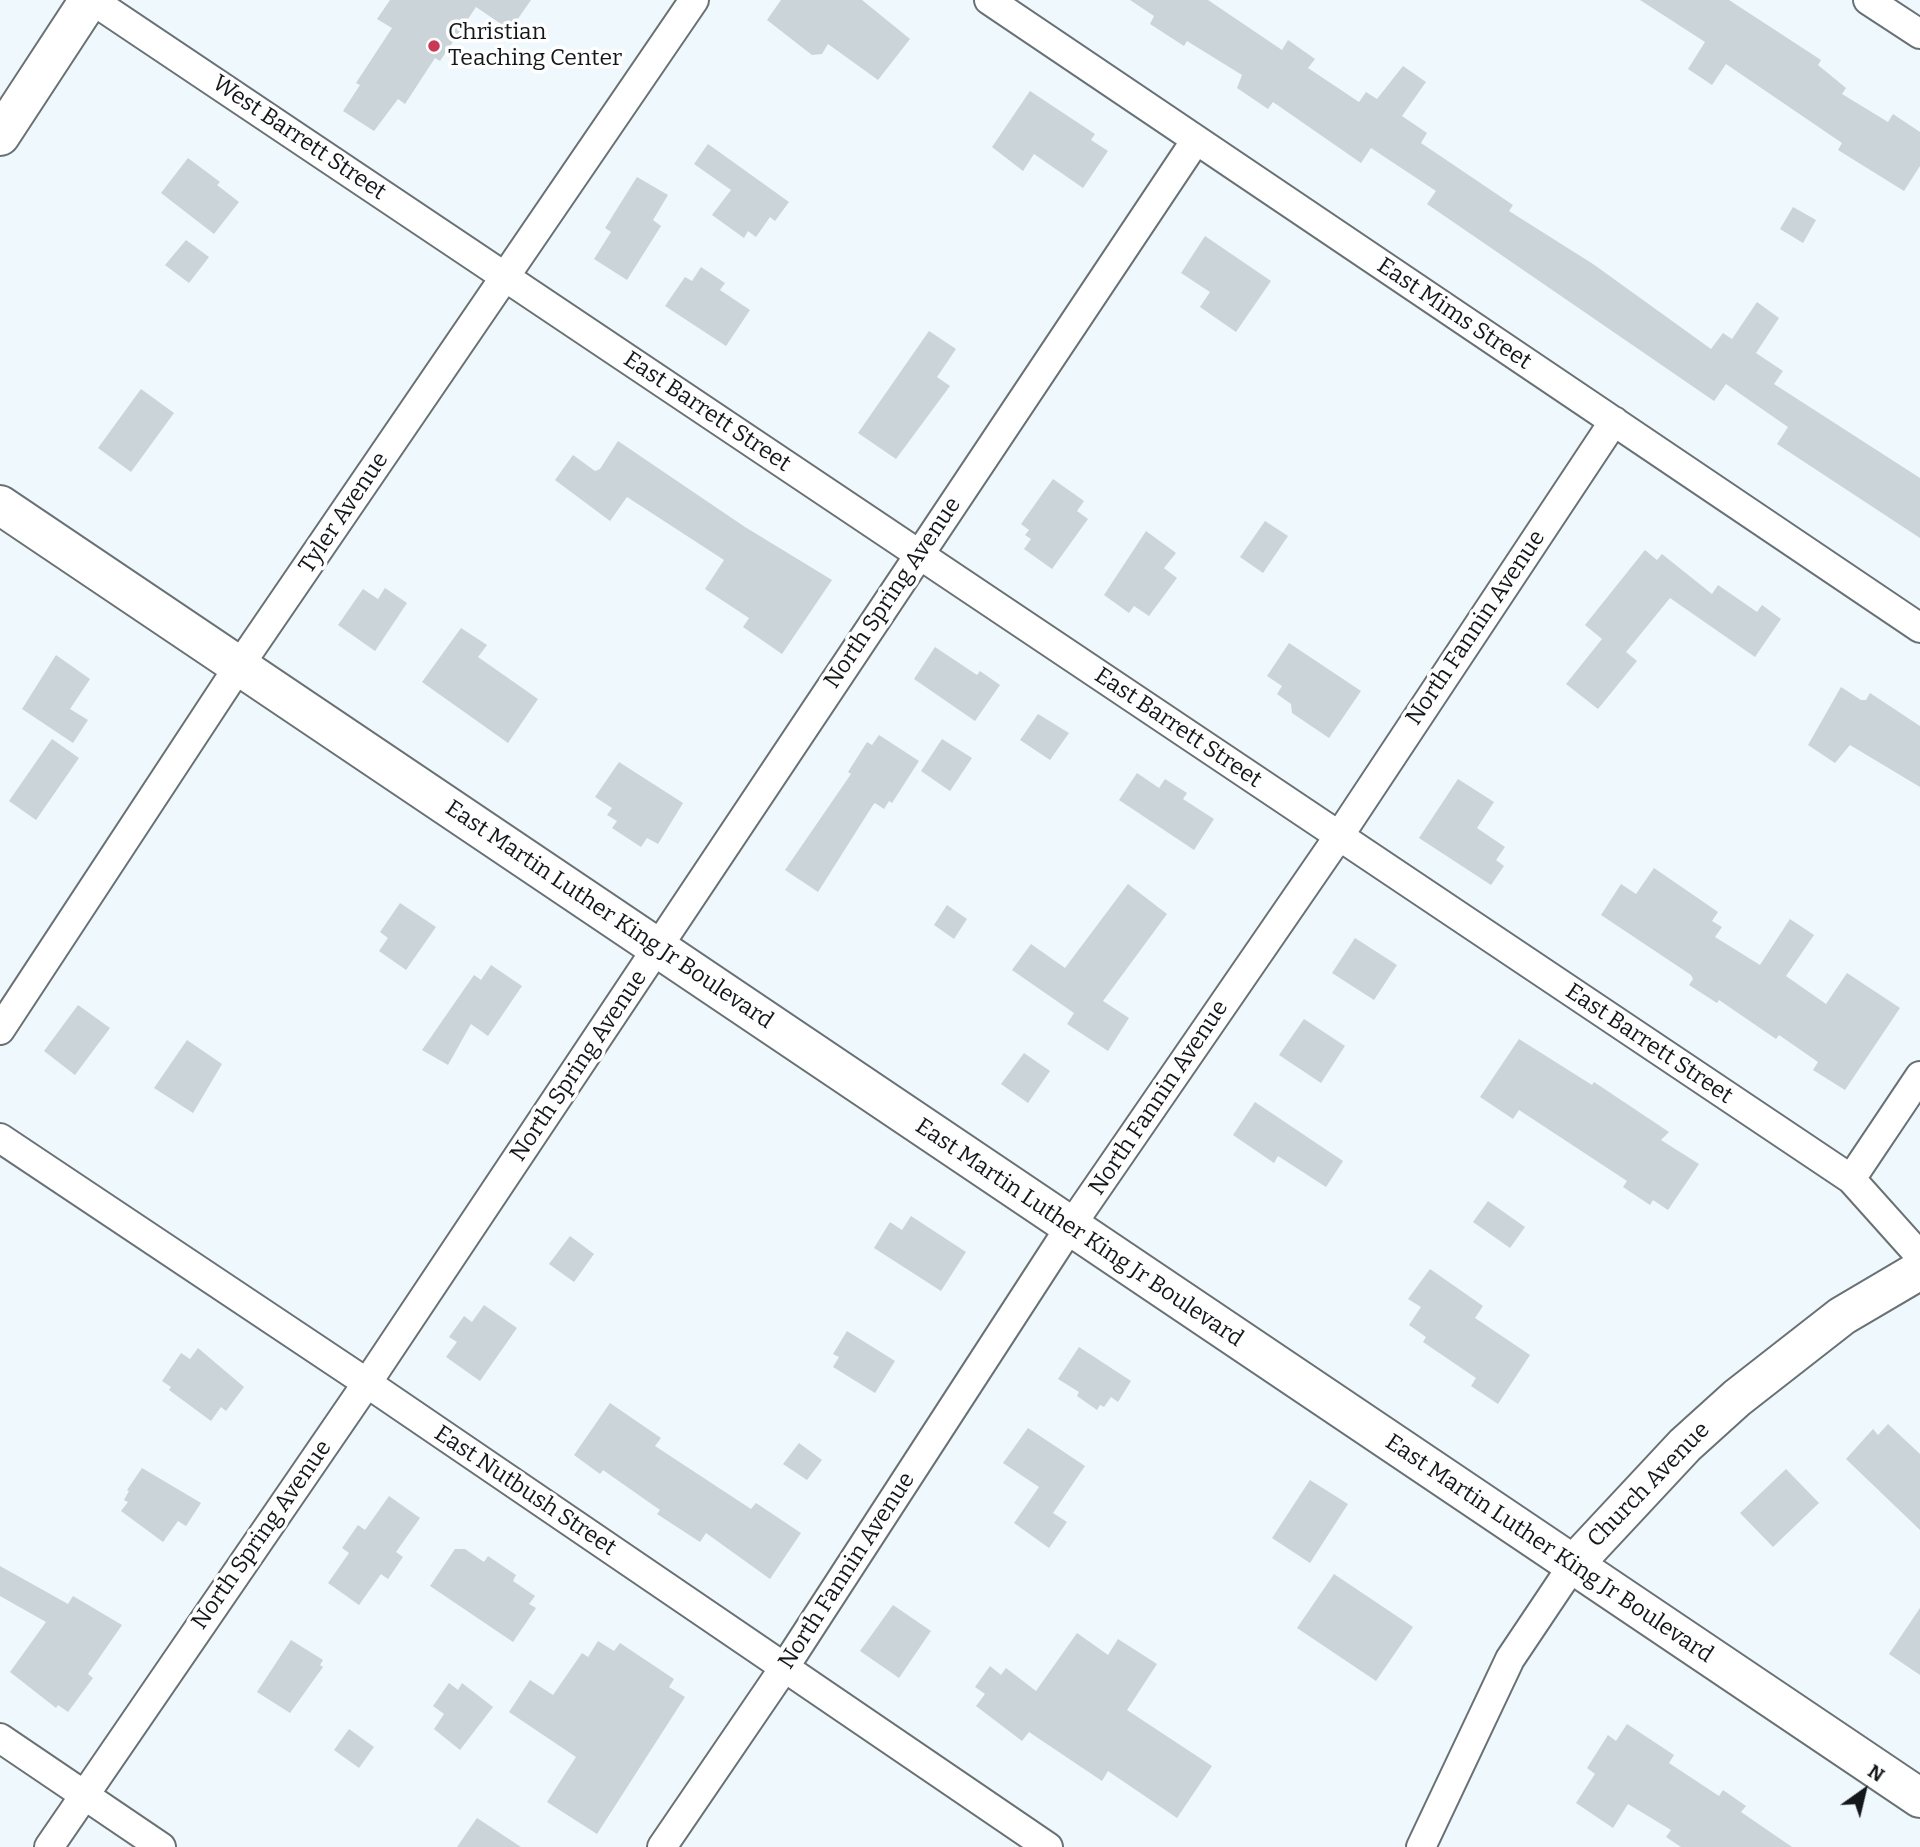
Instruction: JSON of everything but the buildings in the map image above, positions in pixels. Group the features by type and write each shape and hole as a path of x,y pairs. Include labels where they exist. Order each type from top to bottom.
{"main road":[{"path":"0,136 90,0"},
{"name":"East Martin Luther King Jr Boulevard","path":"0,505 1920,1798"},
{"name":"Church Avenue","path":"1573,1565 1685,1445 1737,1398 1842,1316 1920,1270"}],"street":[{"name":"West Barrett Street","path":"90,0 506,277"},
{"name":"Tyler Avenue","path":"0,1030 239,666 694,0"},
{"name":"East Mims Street","path":"989,0 1920,628"},
{"path":"1868,0 1920,34"},
{"name":"North Spring Avenue","path":"49,1847 367,1382 1196,140"},
{"name":"East Barrett Street","path":"506,277 1850,1179 1920,1256"},
{"name":"North Fannin Avenue","path":"662,1847 784,1668 1070,1227 1339,836 1614,421"},
{"path":"1850,1179 1920,1076"},
{"name":"East Nutbush Street","path":"0,1138 367,1382 1048,1847"},
{"name":"Church Avenue","path":"1421,1847 1510,1659 1573,1565"},
{"path":"0,1738 161,1847"}],"place":[{"name":"Christian Teaching Center","path":"434,46"}]}
